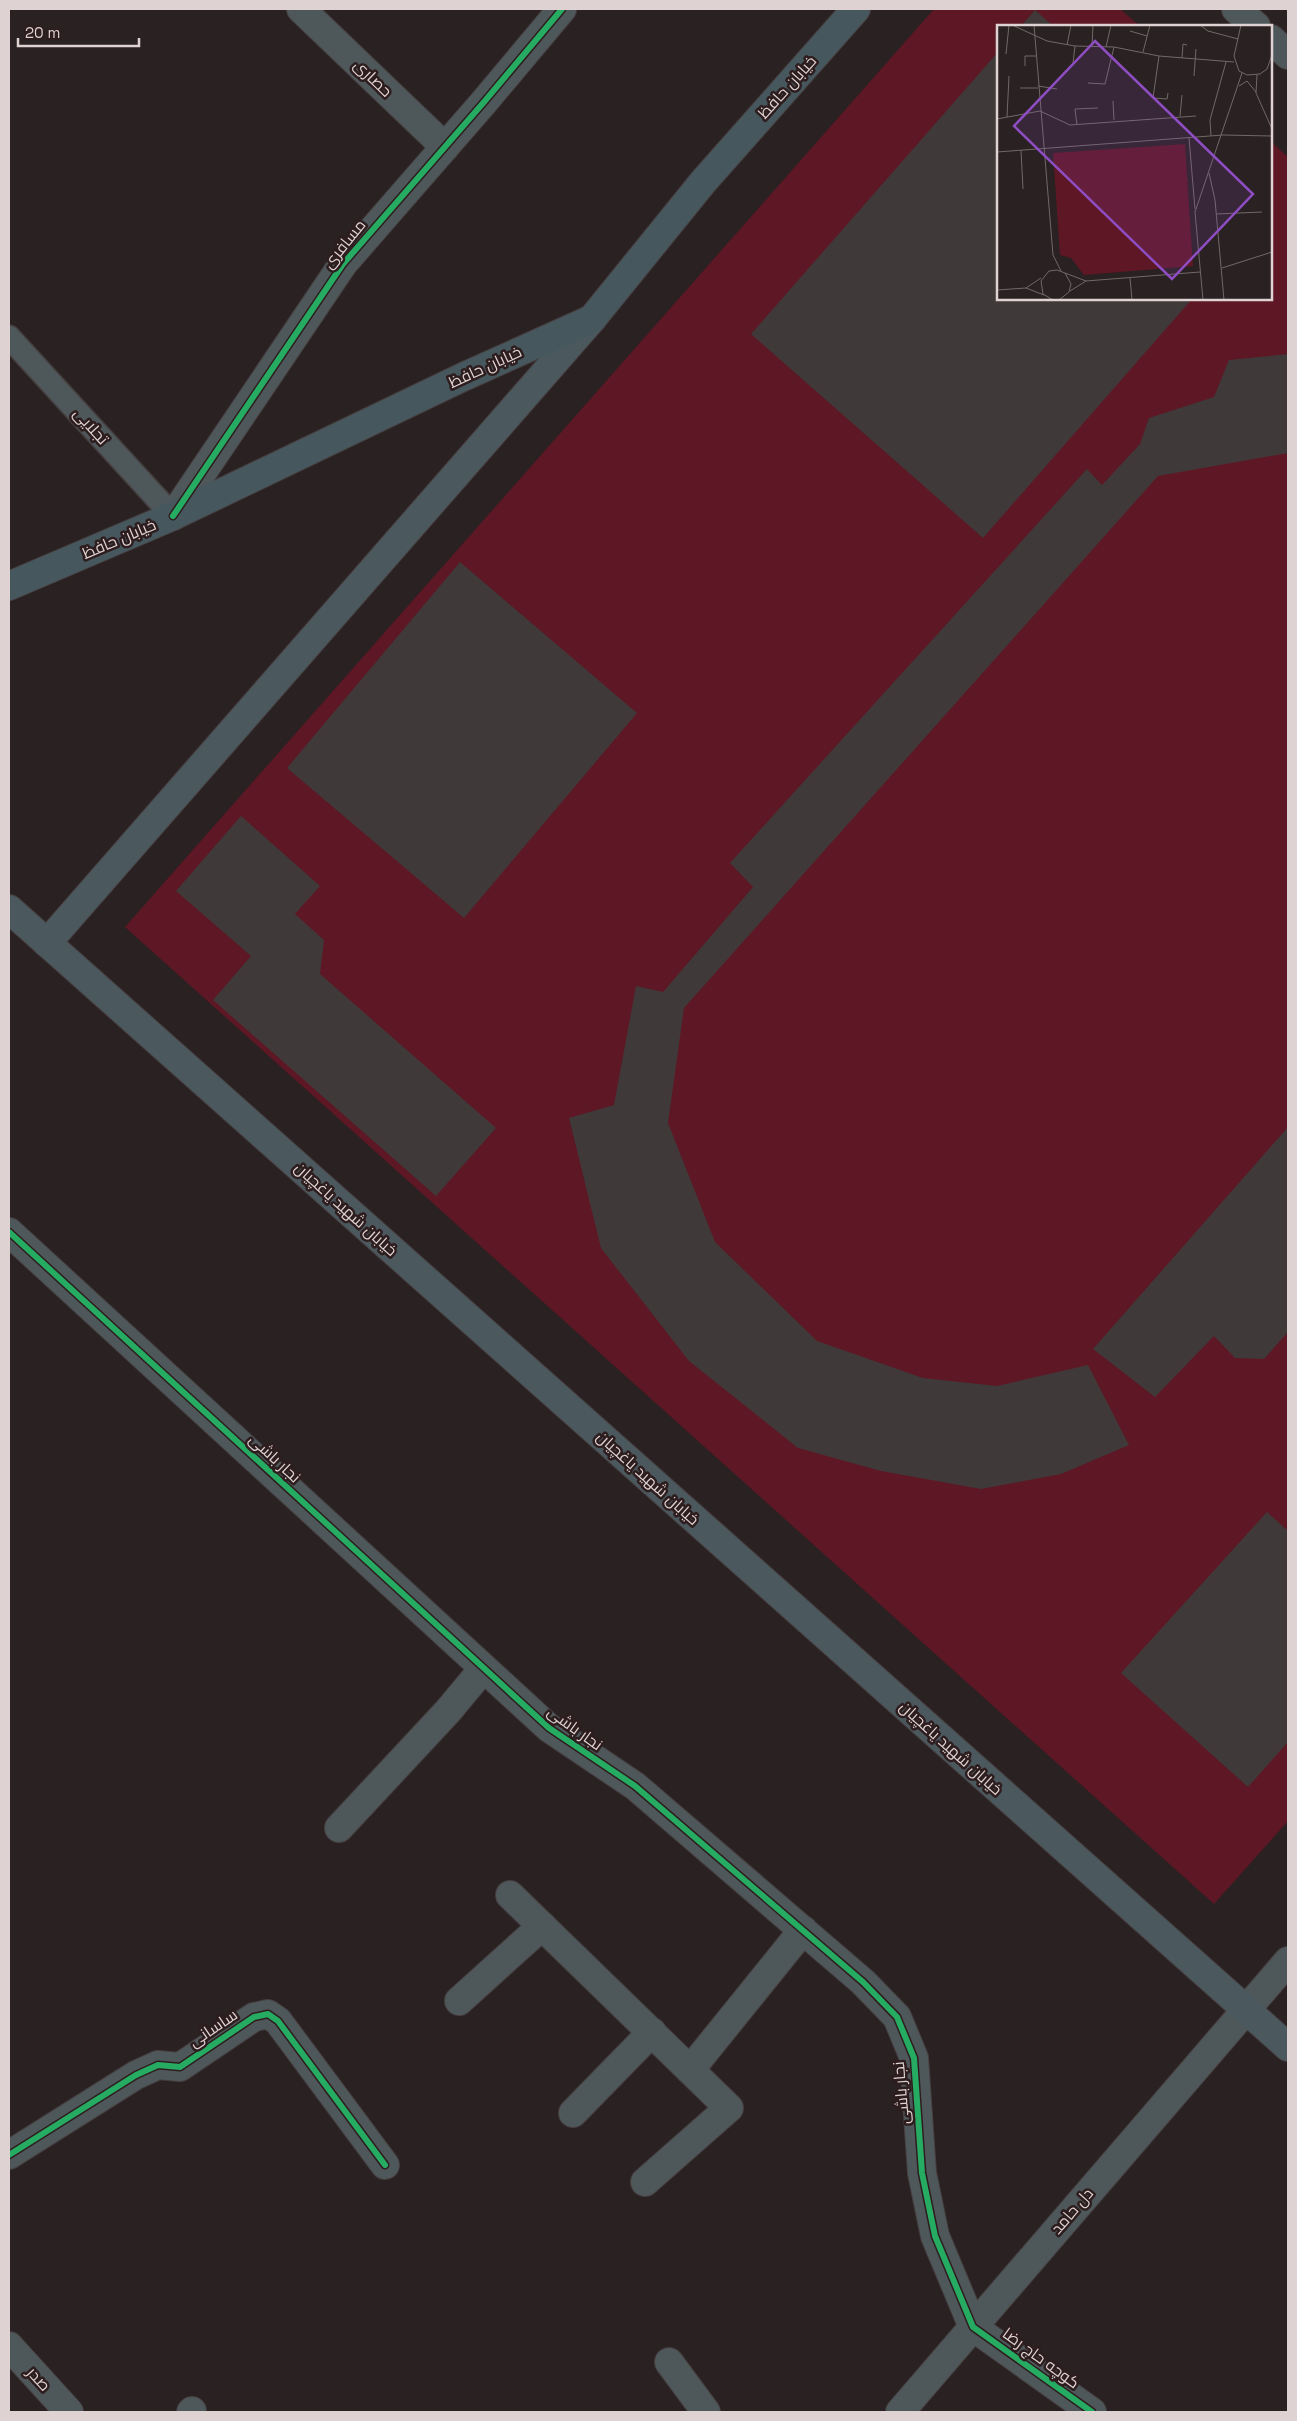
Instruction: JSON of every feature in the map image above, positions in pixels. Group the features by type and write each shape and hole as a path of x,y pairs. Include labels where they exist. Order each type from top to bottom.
{"main road":[{"name":"خیابان حافظ","path":"9,586 173,516 463,376 592,319 703,182 856,9"},
{"path":"47,943 592,319"},
{"name":"خیابان شهید یاغچیان","path":"9,909 1288,2047"}],"street":[{"name":"حصاری","path":"301,9 445,147"},
{"name":"مسافری","path":"173,516 343,264 562,9"},
{"path":"1236,9 1255,25"},
{"path":"1272,41 1288,55"},
{"name":"نجار باشی","path":"9,1232 549,1728 635,1786 863,1982 897,2017 914,2058 922,2173 935,2236 973,2326"},
{"path":"339,1828 448,1711 483,1669"},
{"path":"510,1895 729,2108 645,2182"},
{"path":"459,2001 542,1926"},
{"path":"690,2070 803,1930"},
{"name":"دل حامد","path":"900,2412 1288,1961"},
{"name":"ساسانی","path":"9,2155 136,2075 158,2065 180,2067 254,2017 268,2014 278,2021 385,2165"},
{"path":"573,2113 652,2032"},
{"name":"کوچه حاج رضا","path":"973,2326 1092,2412"},
{"name":"صدر","path":"9,2346 66,2411"},
{"path":"669,2362 706,2412"}],"lane":[{"name":"تجلایی","path":"9,336 173,516"}],"shaded area":[{"path":"934,9 1120,9 1139,25 997,25 997,300 1272,300 1272,143 1288,157 1288,1821 1214,1904 125,927"}],"building":[{"path":"1035,10 1052,25 1022,25"},
{"path":"997,53 997,300 1191,300 983,538 751,334"},
{"path":"1288,354 1288,453 1158,476 684,1008 668,1123 715,1242 817,1341 923,1378 997,1386 1088,1365 1129,1445 1061,1474 981,1489 881,1471 798,1448 689,1361 601,1248 569,1118 614,1105 636,986 663,992 753,887 730,863 1087,469 1102,485 1140,444 1149,418 1214,397 1229,360"},
{"path":"460,562 637,713 464,918 287,768"},
{"path":"241,816 320,886 295,914 324,940 320,974 496,1128 436,1196 213,1000 251,956 176,891"},
{"path":"1288,1127 1288,1332 1264,1359 1235,1358 1214,1336 1155,1397 1093,1349"},
{"path":"1267,1512 1288,1531 1288,1742 1248,1787 1121,1673"}],"cycle path":[{"path":"173,516 343,264 562,9"},
{"path":"9,1232 549,1728 635,1786 863,1982 897,2017 914,2058 922,2173 935,2236 973,2327 1092,2412"},
{"path":"9,2155 136,2075 158,2065 180,2067 254,2017 268,2014 278,2021 385,2165"}]}
